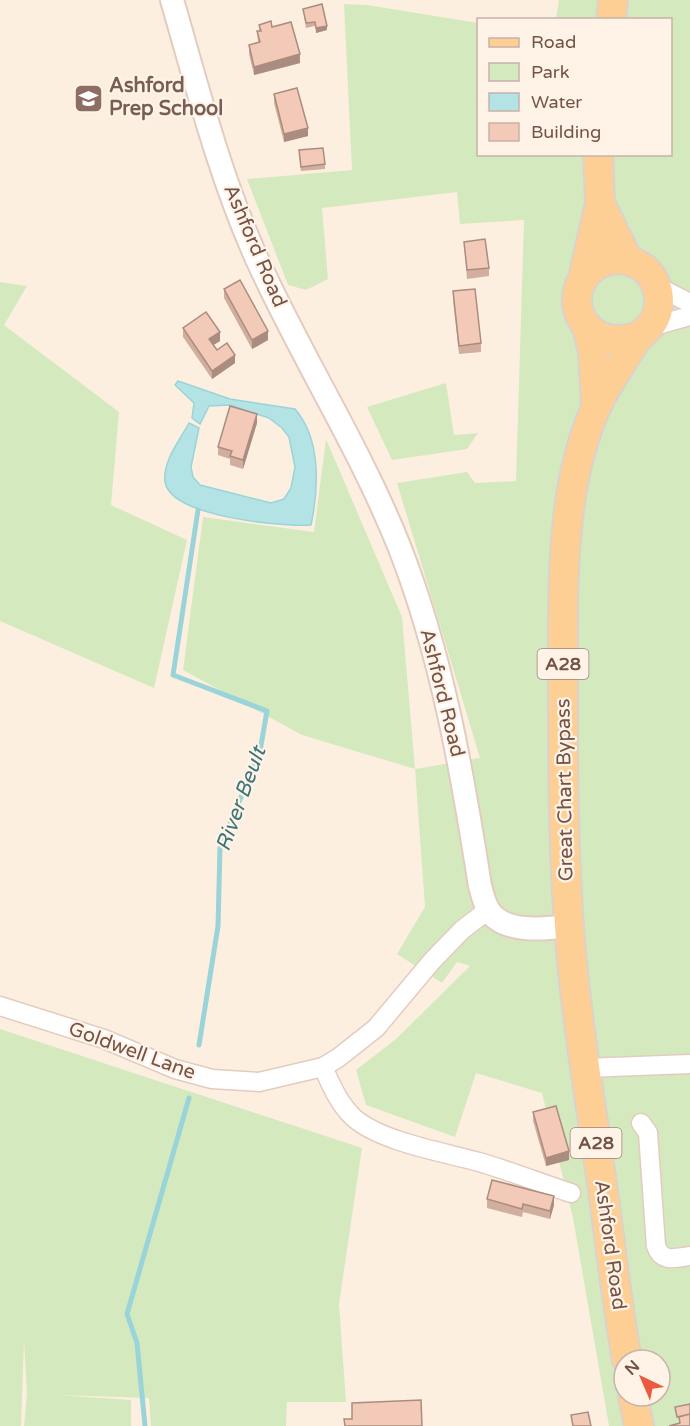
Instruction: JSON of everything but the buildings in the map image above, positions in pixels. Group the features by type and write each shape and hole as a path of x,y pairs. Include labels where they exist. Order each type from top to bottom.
{"main road":[{"path":"611,18 613,0"},
{"path":"583,278 603,262 615,259 628,260 640,265 651,275 658,287 660,301 657,315 644,332 625,341 611,341 598,336 587,327 580,316 577,304 578,291 600,203 598,156"},
{"path":"600,203 628,260"},
{"name":"Great Chart Bypass","path":"587,327 593,351 596,405"},
{"name":"Great Chart Bypass","path":"569,926 562,743 563,573 570,501 596,405 644,332"},
{"name":"Ashford Road","path":"569,926 585,1068 625,1348"},
{"path":"635,1408 639,1426"}],"street":[{"name":"Ashford Road","path":"172,0 208,127 255,255 297,341 370,479 399,545 420,605 452,723 480,886 488,910"},
{"path":"658,287 690,303"},
{"path":"644,332 690,316"},
{"path":"488,910 495,917 513,926 535,930 569,926"},
{"name":"Goldwell Lane","path":"0,1006 212,1079 259,1082 323,1067 338,1058 376,1028 432,961 462,930 488,910"},
{"path":"585,1068 690,1064"},
{"path":"323,1067 334,1094 354,1117 371,1129 393,1138 482,1163 571,1193"},
{"path":"641,1123 648,1133 656,1246 660,1255 665,1257 690,1256"}],"green space":[{"path":"559,0 690,0 690,1426 609,1426 573,1218 542,1093 476,1073 455,1137 366,1105 356,1070 396,1039 470,966 457,962 442,983 397,954 425,907 415,769 480,758 397,483 467,472 475,483 516,481 524,220 460,224 457,192 322,208 328,279 306,290 288,285 247,179 352,170 344,4 367,5 477,23 477,156 672,156 672,18 556,18"},
{"path":"0,282 27,286 4,325 119,412 111,505 187,540 154,688 0,621"},
{"path":"446,383 454,435 478,433 467,449 392,460 367,407"},
{"path":"326,439 402,617 415,769 302,735 183,670 203,517 314,532"},
{"path":"0,1029 362,1148 339,1304 346,1402 287,1402 286,1426 151,1426 149,1398 59,1395 131,1400 131,1426 24,1426 27,1394 24,1342 21,1426 0,1426"}],"water":[{"path":"178,381 230,399 295,409 310,434 314,449 316,495 311,525 254,522 206,512 186,504 172,494 165,482 166,467 172,451 189,423 199,428 191,467 193,477 200,485 271,503 284,499 291,488 295,467 289,437 269,418 230,405 209,406 200,424 192,418 194,403 175,385"}],"waterway":[{"name":"River Beult","path":"198,510 173,675 267,711 260,751 220,848 218,926 199,1045"},
{"name":"River Beult","path":"145,1426 137,1343 127,1314 189,1098"}],"place":[{"name":"Ashford Prep School","path":"88,98"}]}
